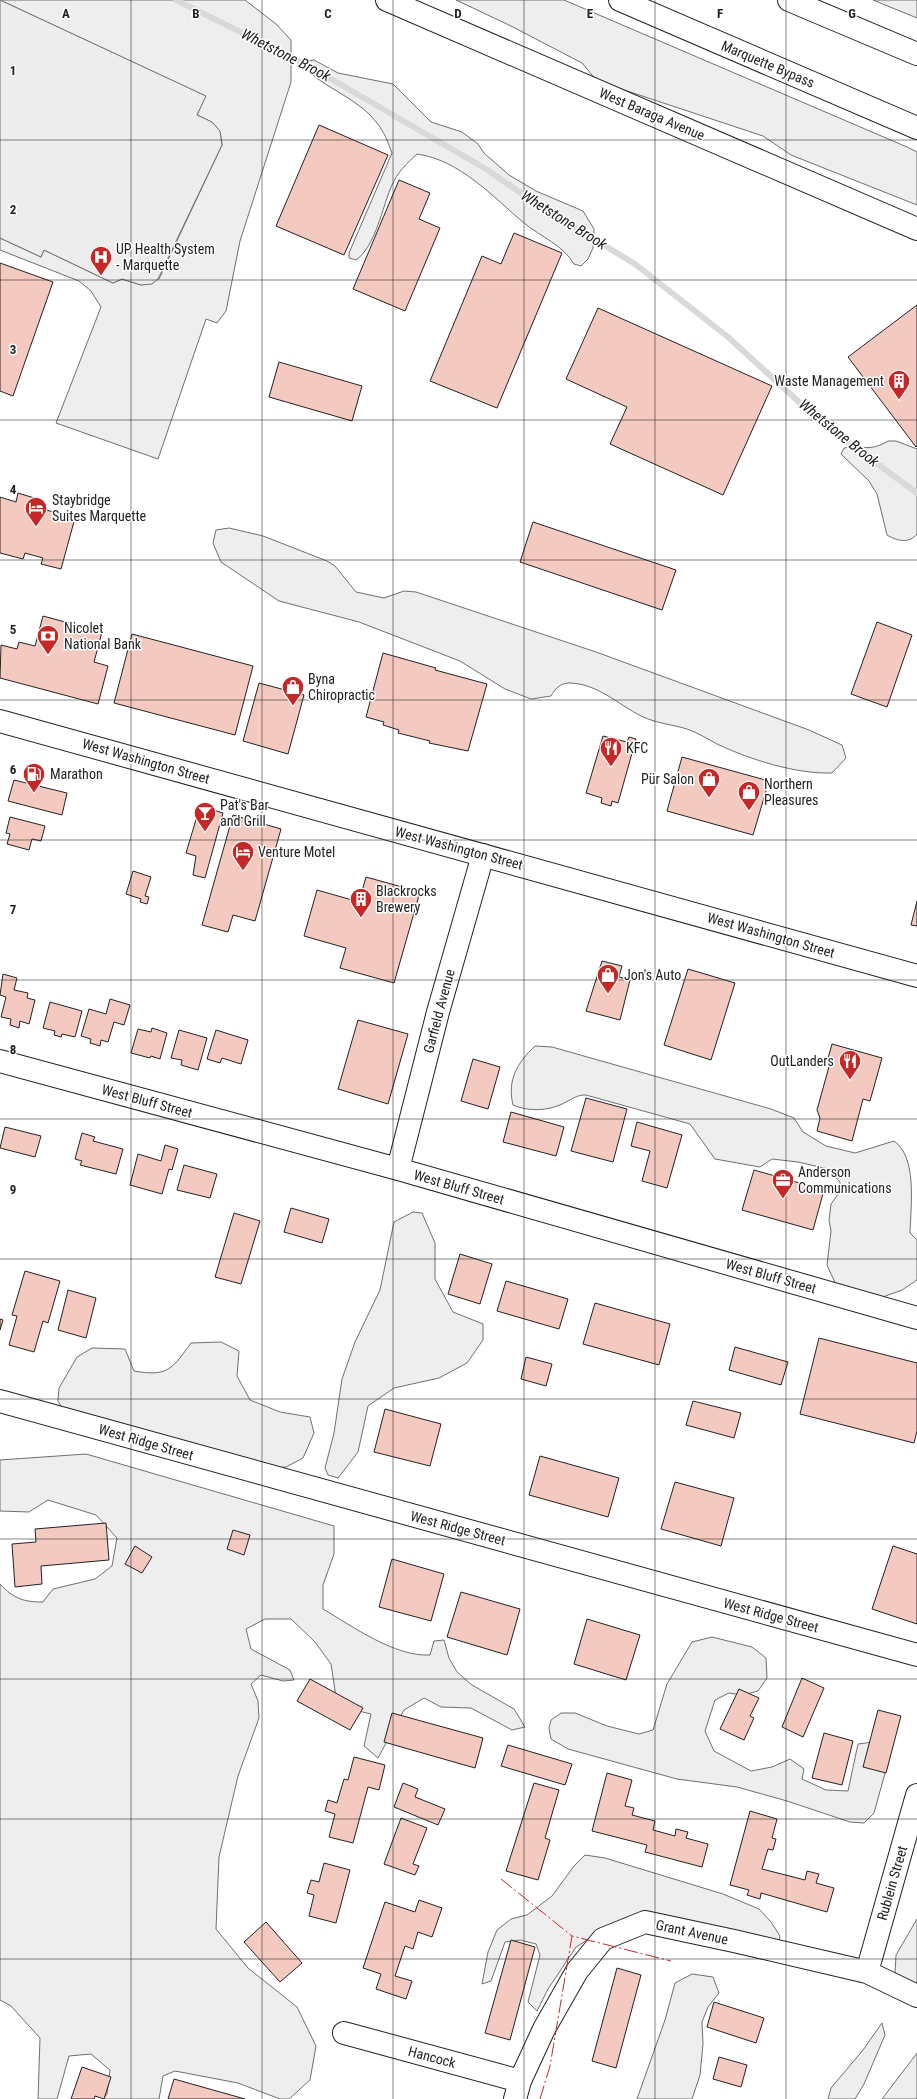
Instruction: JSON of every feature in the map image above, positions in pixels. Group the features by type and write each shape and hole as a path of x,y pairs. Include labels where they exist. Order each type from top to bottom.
{"main road":[{"name":"West Baraga Avenue","path":"387,0 917,228"},
{"name":"Marquette Bypass","path":"620,0 917,128"},
{"path":"789,0 917,54"},
{"name":"West Washington Street","path":"0,721 917,976"},
{"name":"Garfield Avenue","path":"398,1169 438,1012 483,855"},
{"name":"West Bluff Street","path":"0,1061 398,1169 917,1318"},
{"name":"West Ridge Street","path":"0,1401 917,1655"},
{"name":"Rublein Street","path":"867,1972 917,1794"},
{"name":"Grant Avenue","path":"518,2090 544,2029 577,1971 603,1939 645,1922 867,1972 917,1996"},
{"name":"Hancock","path":"344,2033 518,2090"}],"shaded area":[{"path":"0,0 245,0 276,24 291,40 291,82 240,241 226,311 217,323 206,319 158,459 56,423 101,307 91,291 79,281 0,250 0,238 41,257 44,250 113,283 122,279 141,285 159,279 222,145 220,133 212,123 197,115 205,96"},
{"path":"0,0 206,96 197,115 212,122 220,131 222,145 158,279 152,284 141,285 122,279 113,283 44,250 41,257 0,238"},
{"path":"456,0 564,0 907,147 917,152 917,205 791,155 763,136 597,81 582,63 511,26"},
{"path":"873,0 917,0 917,18"},
{"path":"314,60 338,73 393,84 431,122 462,132 478,144 484,153 509,175 536,191 583,211 594,229 593,248 588,259 581,266 574,264 558,246 524,223 475,181 448,164 417,154 403,168 394,181 388,194 378,226 369,245 363,254 356,260 349,258 349,253 392,153 382,130 370,115 353,101 316,78 308,71 307,61"},
{"path":"888,441 896,441 917,449 917,534 907,540 895,539 887,535 877,494 869,481 841,454 844,448 875,447"},
{"path":"229,528 263,536 327,561 335,566 356,592 384,598 404,591 416,592 596,652 809,730 842,745 846,758 832,773 818,773 774,765 730,750 687,729 647,719 598,690 579,684 563,684 556,689 551,696 531,699 505,689 460,661 359,622 279,601 221,562 213,543 216,530"},
{"path":"535,1046 552,1047 771,1109 794,1118 803,1132 826,1146 855,1153 894,1141 901,1148 909,1169 911,1182 910,1233 917,1240 917,1280 902,1290 880,1298 837,1287 827,1265 831,1231 829,1220 831,1204 839,1193 840,1182 828,1169 798,1162 772,1159 760,1167 715,1159 690,1124 586,1095 578,1096 560,1105 540,1110 526,1109 513,1105 511,1088 515,1072 523,1059"},
{"path":"413,1212 422,1213 435,1243 435,1279 453,1312 483,1324 483,1340 467,1363 439,1378 394,1388 368,1406 358,1452 338,1478 328,1475 325,1468 334,1433 342,1379 355,1342 380,1290 394,1222"},
{"path":"221,1342 239,1351 237,1376 250,1400 280,1412 310,1417 314,1433 303,1458 286,1467 270,1468 63,1409 58,1401 59,1388 77,1357 92,1348 125,1349 134,1371 155,1373 162,1372 174,1365 191,1343"},
{"path":"86,1454 334,1526 334,1554 323,1585 323,1609 360,1632 388,1646 403,1651 430,1655 434,1641 444,1640 449,1658 457,1672 472,1685 514,1709 525,1727 512,1730 471,1708 441,1707 424,1698 404,1710 378,1758 364,1746 371,1714 350,1709 336,1697 331,1664 315,1642 291,1619 265,1619 246,1629 251,1649 290,1670 294,1680 283,1681 261,1675 251,1684 258,1701 259,1718 238,1776 219,1857 216,1929 248,1968 297,2007 316,2046 310,2080 289,2099 280,2099 238,2083 175,2071 163,2076 159,2099 103,2099 107,2094 110,2070 91,2054 69,2056 57,2099 38,2099 40,2038 11,2006 0,2000 0,1584 20,1599 43,1602 53,1589 95,1579 112,1566 117,1538 96,1515 48,1500 29,1512 0,1511 0,1460"},
{"path":"712,1637 752,1647 766,1658 767,1678 758,1691 743,1695 729,1693 715,1700 705,1731 714,1751 751,1771 772,1767 790,1759 804,1769 802,1779 826,1790 848,1791 858,1744 873,1742 887,1766 874,1813 864,1823 850,1822 787,1801 737,1787 677,1779 568,1749 551,1739 549,1728 551,1720 561,1713 575,1713 607,1726 639,1734 653,1730 667,1684 692,1642"},
{"path":"585,1855 605,1858 723,1894 759,1909 771,1922 780,1936 777,1951 761,1959 674,1937 606,1928 576,1947 548,1989 537,2011 528,2002 540,1955 536,1944 520,1940 505,1942 491,1981 482,1984 488,1952 497,1930 511,1919 527,1915 552,1896 574,1866"},
{"path":"917,1919 917,1992 895,1974 896,1955"},
{"path":"692,1974 713,1977 719,1993 708,2007 702,2022 703,2044 700,2075 692,2099 637,2099 665,2020 675,1983"},
{"path":"882,2023 885,2035 864,2084 855,2099 828,2099 831,2088 863,2050"},
{"path":"917,2053 917,2099 882,2099"}],"building":[{"path":"319,125 388,155 344,255 276,226"},
{"path":"399,180 430,193 419,219 440,228 405,311 353,289"},
{"path":"514,233 562,253 497,408 430,381 482,256 501,264"},
{"path":"0,263 53,282 13,396 0,391"},
{"name":"Waste Management","path":"917,305 917,446 916,447 848,357"},
{"path":"598,308 772,386 723,495 610,444 627,407 566,379"},
{"path":"279,362 362,386 352,421 269,397"},
{"name":"Staybridge Suites Marquette","path":"18,493 41,500 39,508 75,518 61,569 41,564 43,558 25,553 23,559 0,553 0,497 16,502"},
{"path":"533,522 676,570 662,610 520,562"},
{"name":"Nicolet National Bank","path":"43,616 102,632 94,662 108,666 98,704 0,678 1,645 17,649 19,642 35,646"},
{"path":"877,622 912,635 887,707 851,694"},
{"path":"132,634 253,666 235,735 114,703"},
{"path":"383,653 436,668 435,670 487,684 468,751 429,743 430,741 398,733 399,730 383,725 384,722 366,717"},
{"path":"259,683 304,695 288,754 243,741"},
{"name":"KFC","path":"603,736 627,742 629,737 636,739 618,803 612,801 611,806 601,803 602,798 586,793"},
{"path":"682,757 769,781 753,835 667,811"},
{"path":"14,780 67,793 62,815 8,801"},
{"name":"Pat's Bar and Grill","path":"200,806 223,813 205,878 193,875 196,856 186,853"},
{"name":"Venture Motel","path":"233,815 281,829 255,921 233,915 228,932 202,925"},
{"path":"10,817 45,826 41,841 32,839 29,850 7,844 10,834 6,833"},
{"path":"133,871 151,877 145,896 149,897 147,904 140,902 141,899 126,894"},
{"name":"Blackrocks Brewery","path":"366,877 420,892 394,983 340,968 346,948 304,936 317,890 359,902"},
{"path":"917,901 917,926 911,925"},
{"name":"Jon's Auto","path":"602,961 622,966 619,977 630,980 620,1020 586,1011"},
{"path":"688,969 735,983 711,1060 664,1045"},
{"path":"3,974 17,978 14,990 28,993 27,998 35,1000 29,1024 20,1021 19,1028 10,1025 11,1019 1,1017 6,997 0,995"},
{"path":"110,999 130,1005 124,1025 114,1022 108,1042 101,1040 100,1046 90,1043 91,1039 81,1036 89,1009 106,1014"},
{"path":"50,1002 82,1011 75,1037 62,1034 61,1037 54,1035 55,1031 43,1028"},
{"path":"358,1020 408,1034 388,1104 338,1089"},
{"path":"152,1028 167,1033 160,1059 131,1053 138,1029 151,1032"},
{"path":"179,1030 207,1038 198,1070 181,1065 182,1060 171,1058"},
{"path":"216,1030 248,1040 241,1064 222,1058 220,1063 207,1059"},
{"name":"OutLanders","path":"832,1044 882,1058 870,1101 863,1099 852,1141 817,1131 820,1118 817,1110 830,1063 827,1062"},
{"path":"473,1059 500,1067 488,1109 461,1101"},
{"path":"586,1098 627,1109 613,1162 571,1151"},
{"path":"511,1112 564,1127 556,1156 503,1142"},
{"path":"637,1122 682,1135 667,1188 642,1181 650,1151 631,1146"},
{"path":"5,1127 41,1136 35,1157 0,1148"},
{"path":"82,1133 95,1137 93,1141 123,1149 116,1174 80,1165 82,1161 75,1159"},
{"path":"165,1145 178,1149 172,1170 169,1169 162,1194 130,1185 138,1154 161,1161"},
{"path":"184,1165 217,1174 210,1198 177,1190"},
{"name":"Anderson Communications","path":"754,1170 824,1190 813,1230 742,1210"},
{"path":"291,1208 329,1219 322,1243 284,1232"},
{"path":"234,1213 260,1221 241,1284 215,1277"},
{"path":"460,1254 492,1264 480,1304 448,1294"},
{"path":"25,1271 60,1281 48,1323 43,1321 34,1352 9,1345 17,1316 12,1315"},
{"path":"506,1281 568,1299 559,1329 497,1311"},
{"path":"68,1290 96,1298 86,1338 58,1330"},
{"path":"595,1303 670,1324 659,1365 583,1344"},
{"path":"0,1319 3,1320 0,1330"},
{"path":"819,1338 917,1363 917,1431 914,1443 800,1414"},
{"path":"735,1347 788,1362 781,1385 729,1370"},
{"path":"526,1357 552,1364 546,1386 521,1379"},
{"path":"693,1401 741,1413 734,1438 686,1425"},
{"path":"385,1409 441,1424 430,1466 374,1452"},
{"path":"540,1456 619,1478 608,1517 529,1495"},
{"path":"675,1482 734,1498 721,1546 661,1529"},
{"path":"106,1523 109,1560 41,1566 42,1584 15,1587 12,1544 36,1542 35,1529"},
{"path":"233,1530 250,1535 244,1555 227,1549"},
{"path":"135,1546 152,1557 142,1573 125,1564"},
{"path":"893,1546 917,1554 917,1624 872,1609"},
{"path":"392,1559 444,1574 431,1621 379,1607"},
{"path":"461,1592 520,1609 507,1655 447,1637"},
{"path":"587,1619 640,1635 626,1680 574,1664"},
{"path":"802,1678 824,1688 803,1737 782,1727"},
{"path":"310,1679 363,1708 350,1730 297,1701"},
{"path":"739,1689 759,1698 750,1716 754,1718 744,1740 720,1729"},
{"path":"878,1710 901,1716 886,1773 863,1767"},
{"path":"392,1713 483,1738 475,1768 384,1742"},
{"path":"824,1733 853,1741 842,1785 812,1778"},
{"path":"508,1745 572,1764 565,1785 501,1766"},
{"path":"354,1757 385,1765 379,1790 368,1787 353,1843 329,1837 335,1814 325,1811 328,1800 337,1803 344,1779 348,1780"},
{"path":"607,1773 632,1780 625,1806 634,1808 632,1815 655,1821 653,1830 675,1836 676,1829 688,1832 686,1838 708,1844 702,1867 645,1852 647,1845 592,1831"},
{"path":"403,1783 418,1789 415,1797 445,1809 438,1825 394,1807"},
{"path":"534,1783 559,1790 545,1838 550,1840 538,1880 506,1871"},
{"path":"750,1811 777,1819 772,1838 776,1839 773,1850 768,1849 762,1869 805,1880 807,1871 819,1874 816,1883 834,1888 827,1912 761,1893 760,1899 747,1895 749,1890 730,1885"},
{"path":"401,1818 427,1828 413,1864 419,1866 415,1875 384,1864"},
{"path":"324,1863 350,1870 336,1923 309,1916 314,1895 307,1893 311,1880 319,1882"},
{"path":"419,1900 442,1908 432,1937 418,1932 413,1949 405,1946 395,1976 412,1981 406,1999 376,1989 381,1974 363,1968 385,1902 415,1912"},
{"path":"266,1922 302,1963 280,1982 244,1942"},
{"path":"511,1940 535,1947 510,2040 485,2033"},
{"path":"617,1968 641,1975 616,2068 592,2061"},
{"path":"714,2002 764,2018 756,2043 707,2027"},
{"path":"719,2057 747,2065 741,2087 713,2079"},
{"path":"82,2067 111,2077 104,2099 95,2096 94,2099 71,2099"},
{"path":"174,2079 245,2099 168,2099"}],"waterway":[{"name":"Whetstone Brook","path":"176,0 307,65 486,169 541,207 635,264 728,337 823,424 917,493"}],"power":[{"path":"501,1879 572,1936"},
{"path":"540,2099 550,2066 572,1936 671,1961"}],"place":[{"name":"UP Health System - Marquette","path":"101,276"},
{"name":"Waste Management","path":"899,400"},
{"name":"Staybridge Suites Marquette","path":"36,528"},
{"name":"Nicolet National Bank","path":"48,656"},
{"name":"Byna Chiropractic","path":"293,706"},
{"name":"KFC","path":"611,768"},
{"name":"Marathon","path":"34,794"},
{"name":"Pür Salon","path":"709,798"},
{"name":"Northern Pleasures","path":"749,812"},
{"name":"Pat's Bar and Grill","path":"205,832"},
{"name":"Venture Motel","path":"243,872"},
{"name":"Blackrocks Brewery","path":"361,918"},
{"name":"Jon's Auto","path":"608,994"},
{"name":"OutLanders","path":"850,1080"},
{"name":"Anderson Communications","path":"783,1200"}]}
